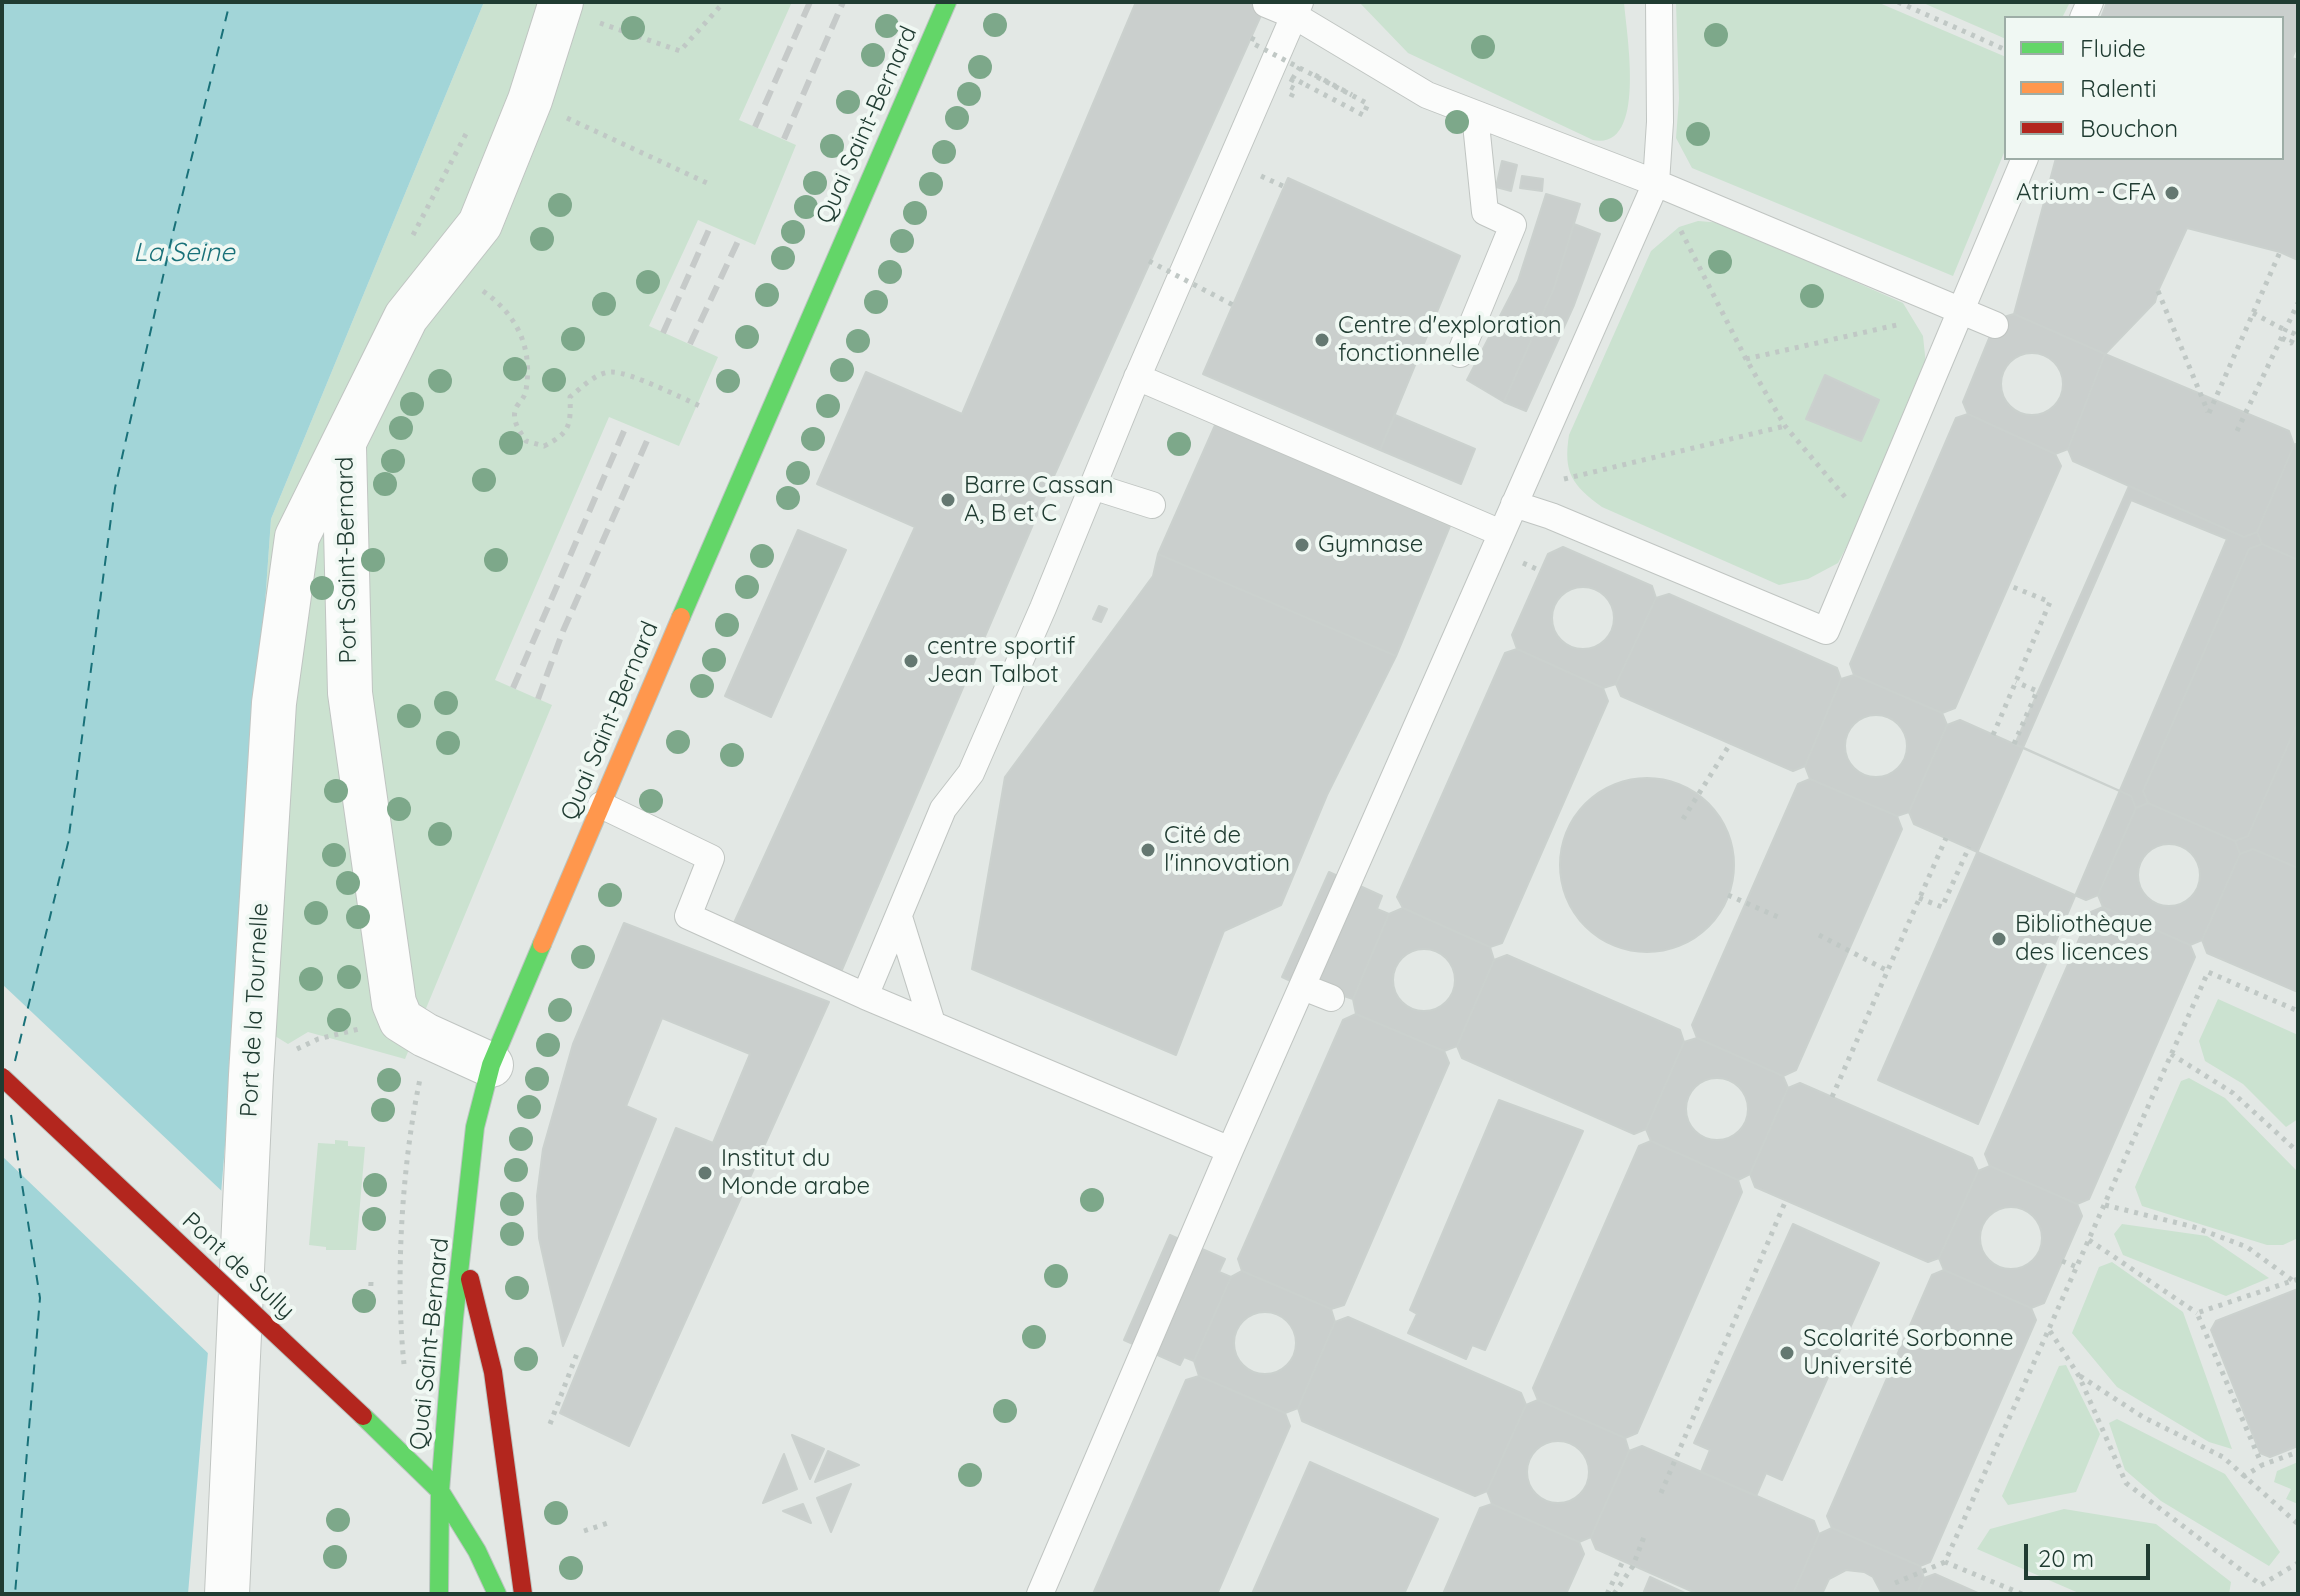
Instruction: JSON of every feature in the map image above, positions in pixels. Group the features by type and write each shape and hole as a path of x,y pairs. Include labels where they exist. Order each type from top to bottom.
{"main road":[{"name":"Quai Saint-Bernard","path":"439,1594 440,1491 454,1318 475,1127 491,1065 759,432 947,2"},
{"name":"Pont de Sully","path":"2,1077 440,1491 477,1551 497,1594"},
{"path":"463,1249 493,1372 523,1594"}],"street":[{"name":"Port Saint-Bernard","path":"491,1065 425,1035 401,1020 394,1003 350,693 344,437 406,317 480,224 530,100 561,2"},
{"name":"Port de la Tournelle","path":"227,1594 251,1075 274,703 297,537 344,437"}],"lane":[{"path":"1040,1594 1230,1150 1656,183 1660,122 1659,2"},
{"path":"1266,4 1298,9 1427,95 1656,183 1995,325"},
{"path":"865,996 943,809 971,773 1043,608 1137,377 1298,9"},
{"path":"1460,354 1513,225 1485,212 1475,114"},
{"path":"1518,496 1551,516 1826,631 2024,160"},
{"path":"1137,377 1501,533"},
{"path":"1092,486 1152,505"},
{"path":"601,805 711,858 688,916 865,996 1230,1150"},
{"path":"899,917 932,1023"},
{"path":"1303,987 1331,998"}],"path":[{"path":"601,24 680,51 724,2"},
{"path":"1898,2 2004,49"},
{"path":"1251,38 1255,40 1254,44 1352,95"},
{"path":"1299,66 1368,104 1363,115 1293,78 1299,66"},
{"path":"1291,97 1295,89 1289,86 1299,66"},
{"path":"580,124 707,183"},
{"path":"1259,175 1285,187"},
{"path":"426,212 438,183"},
{"path":"1656,183 1746,359 1785,426 1870,527"},
{"path":"2158,291 2209,413 2280,252"},
{"path":"1149,261 1233,305"},
{"path":"449,264 501,304 526,345 527,388 515,413 516,426 526,441 544,446 561,438 571,422 570,397 589,381 611,372 650,384 700,406"},
{"path":"2237,431 2298,303"},
{"path":"1746,359 1961,310"},
{"path":"2253,313 2295,334 2291,343 2282,338"},
{"path":"1518,496 1785,426"},
{"path":"1520,562 1541,571"},
{"path":"1993,735 2050,602 2008,585"},
{"path":"2014,744 2037,691 2016,682"},
{"path":"1683,819 1730,744"},
{"path":"1832,1097 1946,838"},
{"path":"1919,898 1942,907 1969,847"},
{"path":"1728,895 1778,917"},
{"path":"1819,935 1888,971"},
{"path":"1895,1583 1945,1562 2208,972 2298,1011"},
{"path":"293,1051 318,1039 369,1027"},
{"name":"Quai Saint-Bernard","path":"405,1378 400,1324 406,1179 425,1054 425,1035"},
{"path":"2171,1054 2233,1093 2298,1152"},
{"path":"1661,1493 1786,1200"},
{"path":"2105,1205 2194,1227 2247,1247 2295,1280"},
{"path":"2089,1240 2197,1313 2262,1465"},
{"path":"2062,1261 2077,1267"},
{"path":"2197,1313 2295,1280"},
{"path":"371,1282 370,1305 374,1305"},
{"path":"2049,1330 2079,1376 2126,1483 2261,1585 2298,1563"},
{"path":"550,1424 578,1351"},
{"path":"2079,1376 2143,1417 2223,1457 2298,1524"},
{"path":"2243,1477 2262,1465 2298,1452"},
{"path":"584,1531 608,1523"},
{"path":"1614,1594 1633,1566 1645,1534"},
{"path":"1607,1594 1623,1561"},
{"path":"1945,1562 2022,1594"}],"green space":[{"path":"484,2 792,2 739,120 796,145 755,245 698,220 649,326 718,357 679,446 609,417 495,680 552,705 405,1059 308,1032 288,1044 236,1012 271,519"},
{"path":"1359,2 1624,2 1630,86 1628,109 1621,127 1610,138 1593,140 1408,53"},
{"path":"1676,2 1877,2 2004,56 2004,153 1953,276 1692,168 1676,138 1679,99"},
{"path":"1921,2 2070,2 2063,16 2004,16 2004,38"},
{"path":"1698,221 1722,223 1903,303 1923,336 1926,365 1852,536 1838,563 1808,579 1779,585 1602,507 1583,492 1569,469 1569,435 1651,251 1679,227"},
{"path":"2218,999 2298,1035 2298,1119 2286,1127 2243,1084 2205,1061 2199,1041"},
{"path":"2189,1078 2225,1098 2298,1172 2298,1238 2283,1245 2267,1245 2142,1206 2135,1187 2181,1081"},
{"path":"335,1140 348,1141 348,1146 365,1147 356,1250 326,1250 326,1247 309,1245 318,1143 335,1144"},
{"path":"2122,1224 2207,1236 2269,1278 2226,1296 2123,1255 2114,1234"},
{"path":"2112,1262 2183,1312 2232,1449 2209,1442 2117,1387 2072,1333 2099,1267"},
{"path":"2066,1365 2100,1434 2076,1492 2008,1505 2002,1496 2059,1366"},
{"path":"2117,1419 2225,1474 2280,1552 2269,1566 2161,1501 2125,1470 2109,1423"},
{"path":"2298,1462 2298,1504 2286,1499 2291,1489 2274,1482 2277,1471"},
{"path":"2064,1509 2156,1524 2231,1582 2229,1594 2081,1594 1977,1549 1990,1529"}],"water":[{"name":"La Seine","path":"2,2 484,2 271,519 236,1012 188,1594 2,1594"}],"pier":[{"path":"2,984 226,1195 212,1357 2,1156"}],"building":[{"name":"Barre Cassan A, B et C","path":"1136,2 1267,2 1049,487 841,972 733,925 915,527 817,484 866,372 962,414"},
{"name":"Atrium - CFA","path":"2107,2 2298,2 2298,44 2292,58 2298,60 2298,260 2280,252 2187,228 2155,302 2105,354 2014,314 2055,160 2284,160 2284,16 2102,16"},
{"path":"1502,161 1517,165 1511,191 1496,187"},
{"path":"1522,176 1543,179 1542,191 1520,188"},
{"name":"Centre d'exploration fonctionnelle","path":"1288,178 1460,256 1380,450 1203,374"},
{"path":"1546,194 1580,204 1554,288 1504,402 1467,380 1518,281"},
{"path":"1574,224 1600,234 1574,305 1526,411 1504,402 1554,288"},
{"path":"2014,314 2105,354 2068,449 2055,454 1968,414 1963,402 1997,319"},
{"path":"2032,353 2054,362 2063,384 2054,406 2032,415 2010,406 2001,384 2010,362"},
{"path":"2105,354 2289,431 2294,445 2257,532 2244,537 2073,461 2068,449"},
{"path":"1825,375 1879,400 1861,441 1806,419"},
{"path":"1968,414 2055,454 2061,466 1955,708 1942,713 1854,675 1850,664 1956,418"},
{"path":"1395,415 1475,449 1461,484 1380,450"},
{"name":"Gymnase","path":"1216,423 1450,526 1396,656 1158,554"},
{"path":"2298,443 2298,560 2262,544 2257,532 2294,445"},
{"path":"2129,486 2244,537 2257,532 2262,544 2249,549 2143,791 2148,803 2136,808 2131,796 2015,744"},
{"name":"Bibliothèque des licences","path":"2131,500 2227,539 1978,1124 1878,1080"},
{"path":"798,530 846,550 771,717 725,696"},
{"path":"2262,544 2298,560 2298,722 2248,836 2235,841 2148,803 2143,791 2249,549"},
{"path":"1563,547 1652,586 1656,598 1616,684 1603,688 1517,649 1512,635 1548,554"},
{"name":"Cité de l'innovation","path":"1158,554 1396,656 1327,795 1281,905 1224,931 1176,1055 972,969 1005,777 1153,576"},
{"path":"1583,587 1605,596 1614,618 1605,640 1583,649 1561,640 1552,618 1561,596"},
{"path":"1669,594 1837,668 1841,679 1805,766 1793,771 1621,696 1616,684 1656,598"},
{"path":"1099,606 1107,609 1101,622 1093,619"},
{"path":"1517,649 1603,688 1608,701 1502,943 1490,947 1403,908 1397,897 1505,653"},
{"path":"1854,675 1942,713 1947,725 1909,812 1897,816 1810,779 1805,766 1841,679"},
{"path":"1876,715 1898,724 1907,746 1898,768 1876,777 1854,768 1845,746 1854,724"},
{"path":"1960,720 2131,796 2136,808 2098,895 2086,900 1914,824 1909,812 1947,725"},
{"path":"2298,722 2298,868 2253,849 2240,854 2235,841 2248,836"},
{"path":"1647,778 1680,785 1709,803 1727,832 1734,865 1727,898 1709,927 1680,945 1647,952 1614,945 1585,927 1567,898 1560,865 1567,832 1585,803 1614,785"},
{"path":"1810,779 1897,816 1902,829 1796,1070 1783,1076 1697,1038 1692,1025 1798,784"},
{"path":"2148,803 2235,841 2240,854 2202,940 2190,945 2103,907 2098,895 2136,808"},
{"path":"2169,844 2191,853 2200,875 2191,897 2169,906 2147,897 2138,875 2147,853"},
{"path":"2253,849 2298,868 2298,992 2207,953 2202,940 2240,854"},
{"path":"1329,872 1382,896 1377,909 1389,914 1353,999 1341,995 1338,1003 1282,977"},
{"path":"2103,907 2190,945 2195,957 2089,1199 2077,1204 1990,1166 1985,1154 2091,912"},
{"path":"1403,908 1490,947 1494,960 1457,1046 1444,1051 1356,1014 1353,999 1389,914"},
{"name":"Institut du Monde arabe","path":"624,923 829,1002 629,1446 560,1413 676,1128 713,1143 750,1054 662,1018 626,1106 656,1119 563,1346 539,1238 537,1196 543,1149 573,1044"},
{"path":"1424,949 1446,958 1455,980 1446,1002 1424,1011 1402,1002 1393,980 1402,958"},
{"path":"1507,955 1680,1030 1684,1042 1646,1129 1634,1134 1462,1058 1457,1046 1494,960"},
{"path":"1356,1014 1444,1051 1449,1063 1344,1305 1331,1309 1242,1271 1238,1259 1343,1020"},
{"path":"1697,1038 1783,1076 1788,1088 1750,1174 1738,1180 1651,1141 1646,1129 1684,1042"},
{"path":"1717,1078 1739,1087 1748,1109 1739,1131 1717,1140 1695,1131 1686,1109 1695,1087"},
{"path":"1800,1083 1972,1158 1978,1171 1939,1258 1928,1262 1755,1187 1750,1174 1788,1088"},
{"path":"1499,1100 1583,1131 1485,1350 1472,1345 1466,1359 1408,1333 1417,1314 1410,1310"},
{"path":"1651,1141 1738,1180 1742,1192 1637,1433 1625,1438 1538,1400 1533,1388 1639,1146"},
{"path":"1990,1166 2077,1204 2082,1216 2044,1303 2031,1308 1944,1270 1939,1258 1978,1171"},
{"path":"2011,1207 2033,1216 2042,1238 2033,1260 2011,1269 1989,1260 1980,1238 1989,1216"},
{"name":"Scolarité Sorbonne Université","path":"1793,1224 1879,1263 1782,1480 1766,1473 1756,1496 1701,1472 1710,1450 1694,1443"},
{"path":"1170,1235 1225,1259 1219,1272 1231,1277 1194,1361 1184,1357 1180,1365 1124,1340"},
{"path":"1944,1270 2031,1308 2036,1320 1930,1562 1920,1566 1832,1528 1827,1516 1932,1275"},
{"path":"1242,1271 1331,1309 1335,1322 1298,1408 1285,1413 1199,1376 1194,1361 1231,1277"},
{"path":"2298,1289 2298,1446 2270,1457 2260,1453 2211,1330 2216,1321"},
{"path":"1265,1312 1287,1321 1296,1343 1287,1365 1265,1374 1243,1365 1234,1343 1243,1321"},
{"path":"1348,1317 1521,1393 1526,1405 1487,1491 1475,1496 1302,1421 1298,1408 1335,1322"},
{"path":"1199,1376 1285,1413 1290,1426 1217,1594 1093,1594 1186,1380"},
{"path":"1538,1400 1625,1438 1629,1451 1591,1537 1579,1542 1492,1504 1487,1491 1526,1405"},
{"path":"792,1435 824,1449 810,1479"},
{"path":"1558,1441 1580,1450 1589,1472 1580,1494 1558,1503 1536,1494 1527,1472 1536,1450"},
{"path":"1642,1446 1814,1521 1819,1534 1793,1594 1698,1594 1596,1549 1591,1537 1629,1451"},
{"path":"828,1451 859,1465 815,1482"},
{"path":"784,1454 797,1489 763,1503"},
{"path":"1310,1462 1438,1519 1404,1594 1252,1594"},
{"path":"851,1484 831,1532 817,1498"},
{"path":"803,1504 811,1523 783,1511"},
{"path":"1492,1504 1579,1542 1584,1554 1566,1594 1443,1594 1480,1508"},
{"path":"1832,1528 1920,1566 1924,1578 1917,1594 1793,1594 1819,1534"},
{"path":"1846,1570 1864,1572 1873,1577 1882,1594 1822,1594 1829,1579"},
{"path":"1935,1574 1980,1594 1917,1594 1924,1578"},
{"path":"1650,1577 1687,1594 1643,1594"}],"ferry route":[{"path":"15,1061 68,843 115,488 230,2"},
{"path":"11,1115 40,1298 15,1594"}],"railway":[{"path":"755,127 810,2"},
{"path":"784,139 843,2"},
{"path":"663,333 711,225"},
{"path":"690,344 739,239"},
{"path":"513,688 627,424"},
{"path":"538,699 563,631 650,434"}],"traffic: fast":[{"path":"681,617 947,2"},
{"path":"439,1594 440,1491 454,1318 475,1127 491,1065 542,944"},
{"path":"363,1416 440,1491 477,1551 497,1594"}],"traffic: slow":[{"path":"542,944 681,617"}],"traffic: jam":[{"path":"2,1077 363,1416"},
{"path":"470,1279 493,1372 523,1594"}],"place":[{"name":"Atrium - CFA","path":"2172,193"},
{"name":"Centre d'exploration fonctionnelle","path":"1322,340"},
{"name":"Barre Cassan A, B et C","path":"948,500"},
{"name":"Gymnase","path":"1302,545"},
{"name":"centre sportif Jean Talbot","path":"911,661"},
{"name":"Cité de l'innovation","path":"1148,850"},
{"name":"Bibliothèque des licences","path":"1999,939"},
{"name":"Institut du Monde arabe","path":"705,1173"},
{"name":"Scolarité Sorbonne Université","path":"1787,1353"}]}
